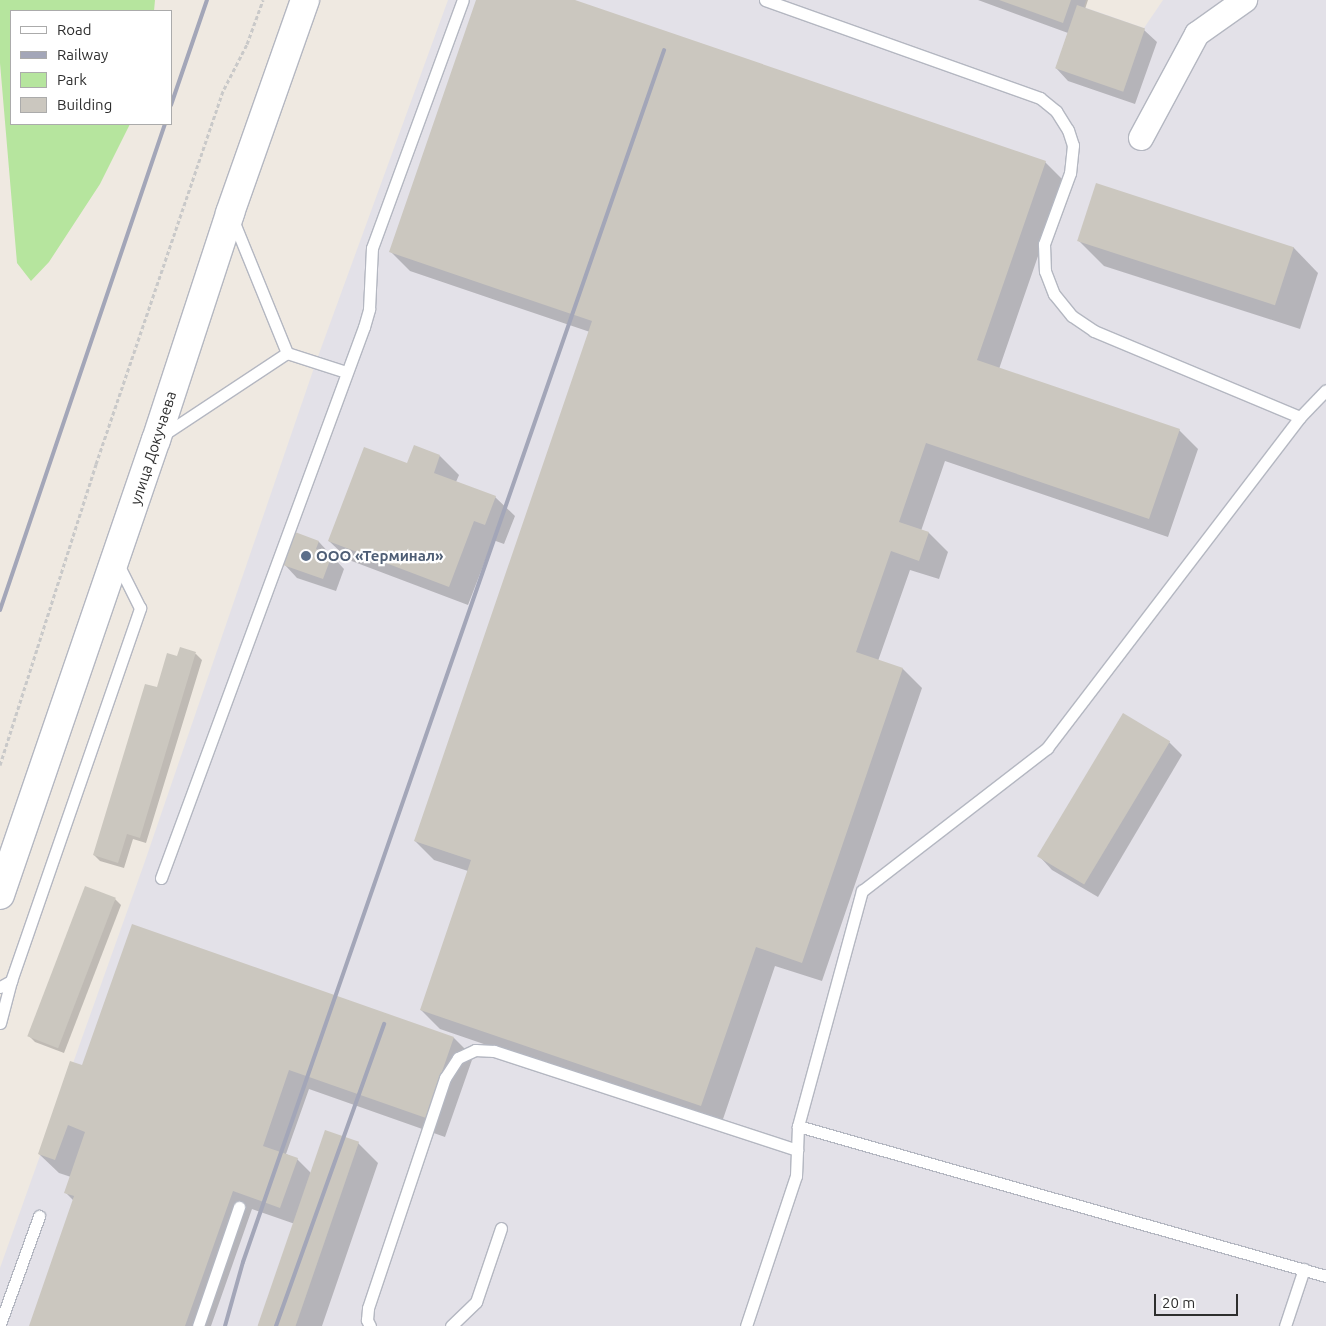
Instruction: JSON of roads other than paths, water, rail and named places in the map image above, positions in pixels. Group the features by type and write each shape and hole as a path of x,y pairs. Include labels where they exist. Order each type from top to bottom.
{"main road":[{"name":"улица Докучаева","path":"0,895 116,559 230,213 306,0"}],"street":[{"path":"1141,138 1197,34 1245,0"}],"lane":[{"path":"162,878 364,327 369,309 372,248 463,0"},
{"path":"765,0 1040,98 1056,111 1068,130 1073,145 1070,173 1044,244 1044,271 1054,294 1072,316 1094,331 1300,417"},
{"path":"230,213 287,353 346,372"},
{"path":"156,440 287,353"},
{"path":"746,1326 796,1176 798,1126 862,892 1047,748 1300,417 1326,390"},
{"path":"0,1023 11,981 140,608 116,559"},
{"path":"0,988 11,981"},
{"path":"370,1326 367,1320 368,1308 444,1078 458,1058 475,1050 494,1050 797,1150"},
{"path":"798,1126 1304,1268 1326,1276"},
{"path":"198,1326 239,1207"},
{"path":"0,1324 39,1216"},
{"path":"450,1326 476,1302 501,1228"},
{"path":"1285,1326 1304,1268"}],"railway":[{"path":"172,102 207,0"},
{"path":"225,1326 243,1262 664,50"},
{"path":"0,610 165,125"},
{"path":"276,1326 384,1024"}],"place":[{"name":"ООО «Терминал»","path":"306,556"}]}
